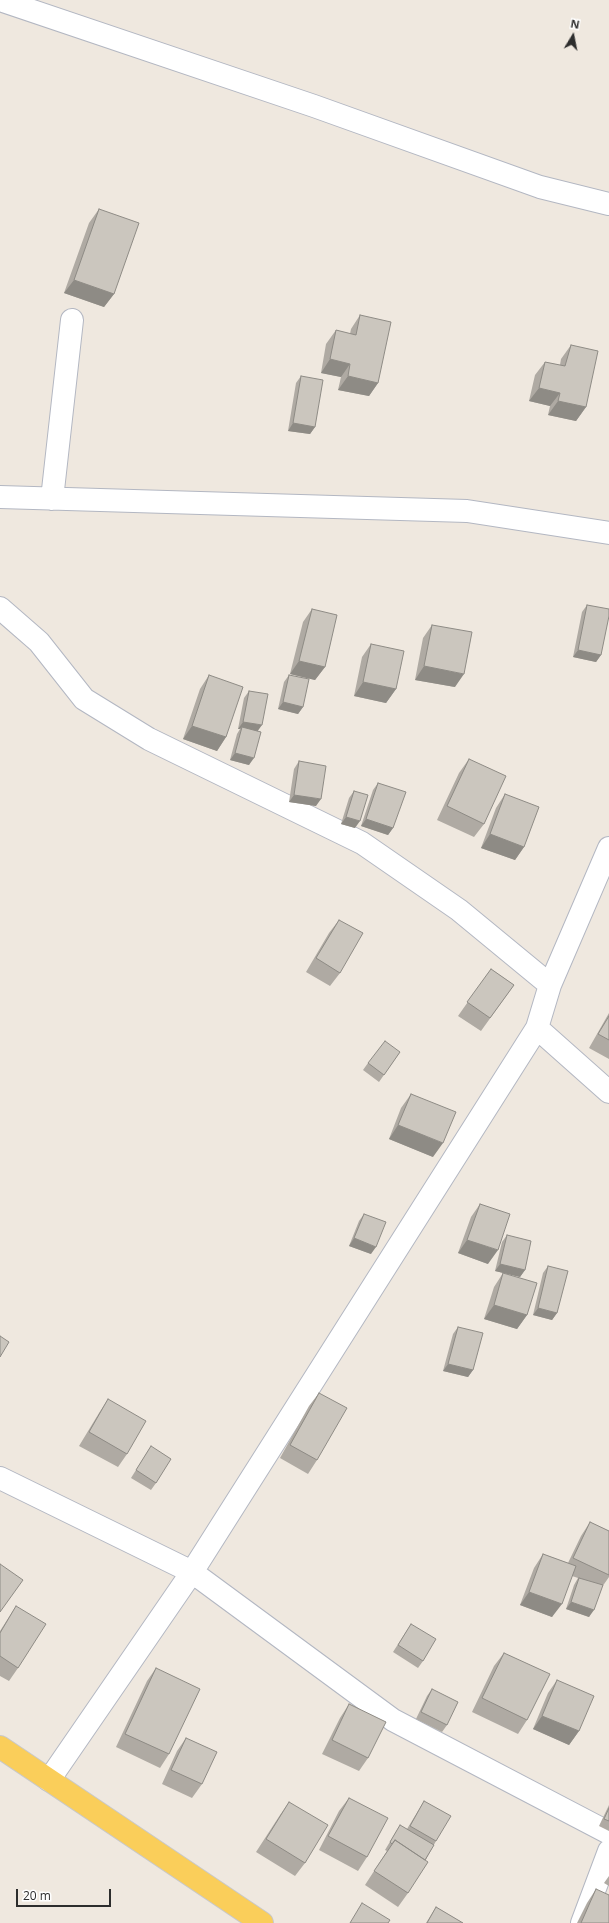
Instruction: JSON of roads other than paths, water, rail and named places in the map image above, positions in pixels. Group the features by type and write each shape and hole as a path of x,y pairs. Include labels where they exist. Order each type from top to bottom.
{"main road":[{"path":"0,1747 262,1923"}],"street":[{"path":"0,0 314,106 540,187 609,204"},
{"path":"52,498 72,320"},
{"path":"0,497 467,511 609,533"},
{"path":"0,608 39,642 84,699 149,739 362,843 459,910 550,985"},
{"path":"49,1780 192,1572 537,1028 550,985 609,848"},
{"path":"537,1028 609,1092"},
{"path":"0,1478 192,1572 393,1720 609,1833"},
{"path":"582,1923 609,1851"}]}
